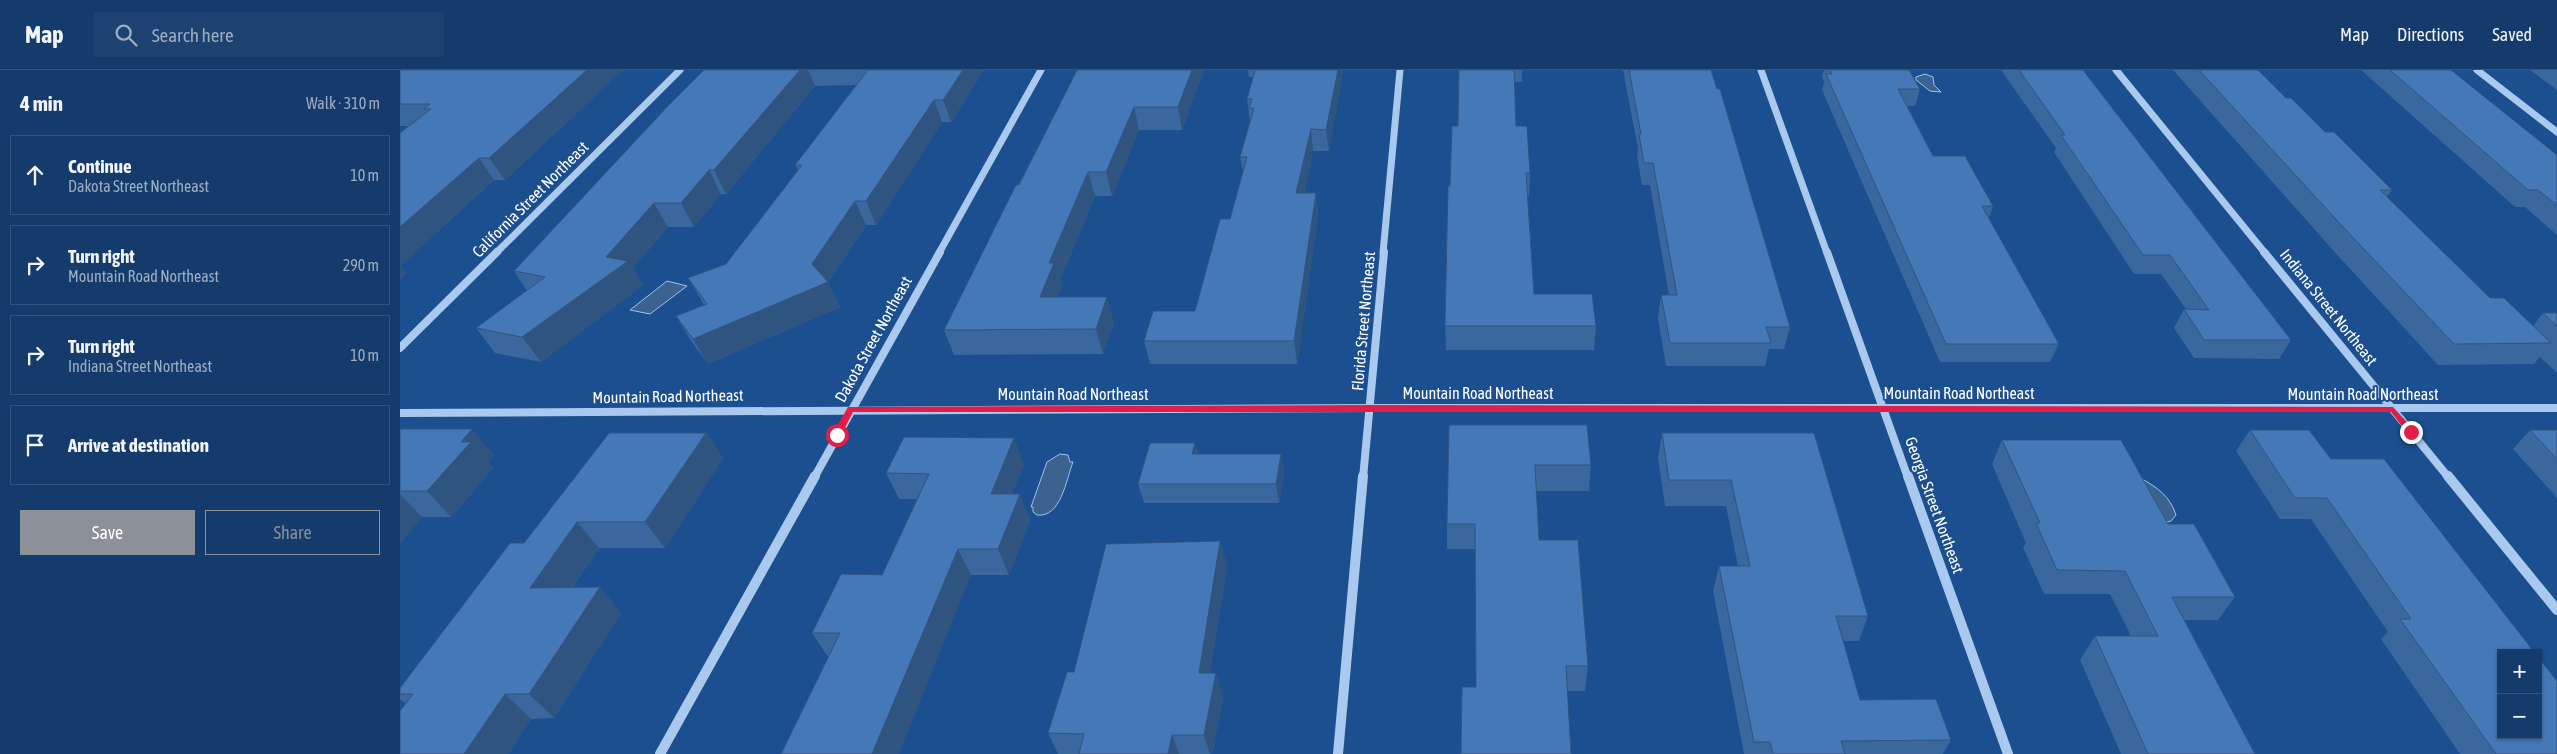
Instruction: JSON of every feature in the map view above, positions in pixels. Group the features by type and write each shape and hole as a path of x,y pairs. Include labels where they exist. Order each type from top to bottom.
{"street":[{"name":"California Street Northeast","path":"400,348 680,70"},
{"name":"Dakota Street Northeast","path":"660,754 1041,70"},
{"name":"Florida Street Northeast","path":"1338,754 1400,70"},
{"name":"Georgia Street Northeast","path":"1761,70 2008,754"},
{"name":"Indiana Street Northeast","path":"2116,70 2557,610"},
{"path":"2477,70 2557,132"},
{"name":"Mountain Road Northeast","path":"400,414 851,409 2557,408"}],"water":[{"path":"1925,74 1933,77 1934,85 1941,92 1930,91 1916,80 1916,77"},
{"path":"667,281 687,286 650,314 630,310"},
{"path":"1060,454 1068,455 1070,462 1073,462 1065,487 1052,511 1037,515 1033,512 1033,507 1031,507 1047,462"},
{"path":"2140,478 2157,489 2170,502 2176,515 2171,521 2163,523"}],"building":[{"path":"400,70 587,70 489,158 479,158 400,227 400,133 431,109 424,109 430,104 400,104"},
{"path":"704,70 800,70 714,170 709,170 681,203 654,203 606,257 628,261 522,337 476,328 545,277 514,271"},
{"path":"868,70 963,70 943,100 934,100 866,201 855,201 812,264 828,282 693,339 676,316 707,304 688,278 726,264 802,165 795,165"},
{"path":"1077,70 1192,70 1178,107 1134,107 1106,172 1088,172 1049,263 1054,263 1040,297 1107,297 1096,329 944,330 1016,185 1019,185"},
{"path":"1255,70 1338,70 1326,130 1311,129 1296,193 1316,193 1294,341 1144,341 1153,311 1195,311 1220,219 1230,219 1247,157 1240,157 1254,108 1249,108 1252,99 1247,99"},
{"path":"1459,70 1514,70 1516,126 1527,126 1530,173 1526,173 1534,294 1592,294 1596,326 1445,326 1448,186 1450,186 1452,126 1458,126"},
{"path":"1629,70 1711,70 1717,89 1720,89 1790,327 1766,327 1771,343 1670,343 1661,295 1677,295 1653,163 1644,163 1639,134 1641,134"},
{"path":"1830,70 1909,70 1920,89 1898,89 1933,156 1965,156 1993,206 1982,206 2059,344 1946,344 1826,74 1832,74"},
{"path":"2019,70 2083,70 2291,340 2204,340 2184,309 2209,310 2170,255 2143,255 2061,135 2065,135"},
{"path":"2199,70 2258,70 2286,98 2291,98 2325,132 2334,132 2392,190 2380,190 2490,298 2504,298 2551,343 2454,344"},
{"path":"2390,70 2451,70 2557,155 2557,205 2538,190 2528,190"},
{"path":"2543,313 2557,313 2557,326"},
{"path":"1449,425 1587,425 1591,465 1535,465 1539,540 1578,540 1588,666 1566,666 1571,754 1461,754 1462,687 1476,687 1475,524 1447,524"},
{"path":"400,429 472,429 461,442 471,442 427,491 400,491"},
{"path":"2250,430 2309,430 2331,459 2384,459 2532,649 2497,649 2497,739 2542,739 2542,662 2557,681 2557,754 2496,754 2400,619 2411,619 2327,498 2295,498"},
{"path":"2530,430 2557,430 2557,459"},
{"path":"609,433 706,433 645,522 577,522 530,588 600,587 529,694 505,694 464,754 400,754 400,711 413,694 400,694 400,688 510,543 524,543"},
{"path":"1662,433 1814,433 1868,616 1836,616 1860,700 1936,699 1951,740 1841,741 1845,754 1773,754 1770,742 1754,742 1719,566 1750,566 1731,480 1669,480"},
{"path":"904,437 1014,438 991,494 1020,494 998,549 958,549 872,754 781,754 840,633 812,633 841,574 882,575 929,474 886,473"},
{"path":"2002,440 2121,440 2168,524 2194,524 2235,597 2172,597 2255,754 2148,754 2095,636 2158,636 2125,571 2057,570 2036,523 2040,523"},
{"path":"1150,443 1195,443 1192,454 1281,454 1276,484 1138,484"},
{"path":"1220,541 1199,673 1216,673 1204,735 1172,735 1168,754 1079,754 1084,734 1048,733 1067,672 1074,672 1106,544"}],"route":[{"path":"837,435 851,409 1370,408 2393,409 2411,432"}]}
